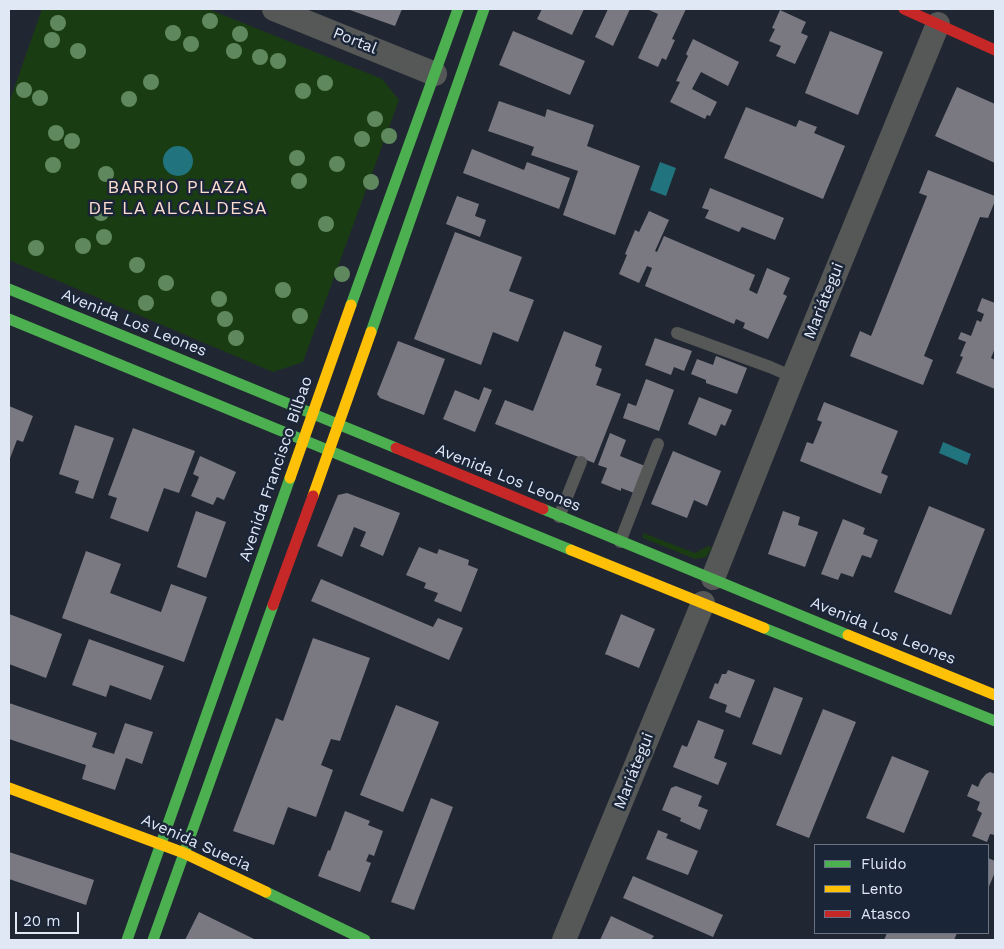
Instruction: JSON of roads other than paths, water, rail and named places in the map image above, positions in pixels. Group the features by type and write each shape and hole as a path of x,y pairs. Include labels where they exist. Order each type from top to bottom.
{"main road":[{"name":"Avenida Francisco Bilbao","path":"127,940 312,415 458,9"},
{"path":"153,940 338,426 484,9"},
{"path":"904,9 995,50"},
{"name":"Avenida Los Leones","path":"9,289 995,695"},
{"path":"9,319 304,441 995,721"},
{"name":"Avenida Suecia","path":"9,788 184,853 365,940"}],"street":[{"name":"Portal","path":"274,9 436,74"},
{"name":"Mariátegui","path":"713,578 793,376 938,24"},
{"name":"Mariátegui","path":"564,940 704,603"}],"lane":[{"path":"677,333 793,376"},
{"path":"620,542 658,444"},
{"path":"559,517 582,462"}],"water":[{"path":"178,146 184,147 192,155 192,167 184,175 178,176 172,175 164,167 163,161 164,155 172,147"},
{"path":"660,162 676,168 666,196 650,190"},
{"path":"943,442 971,454 967,465 939,453"}],"district":[{"name":"BARRIO PLAZA DE LA ALCALDESA","path":"178,198"}]}
